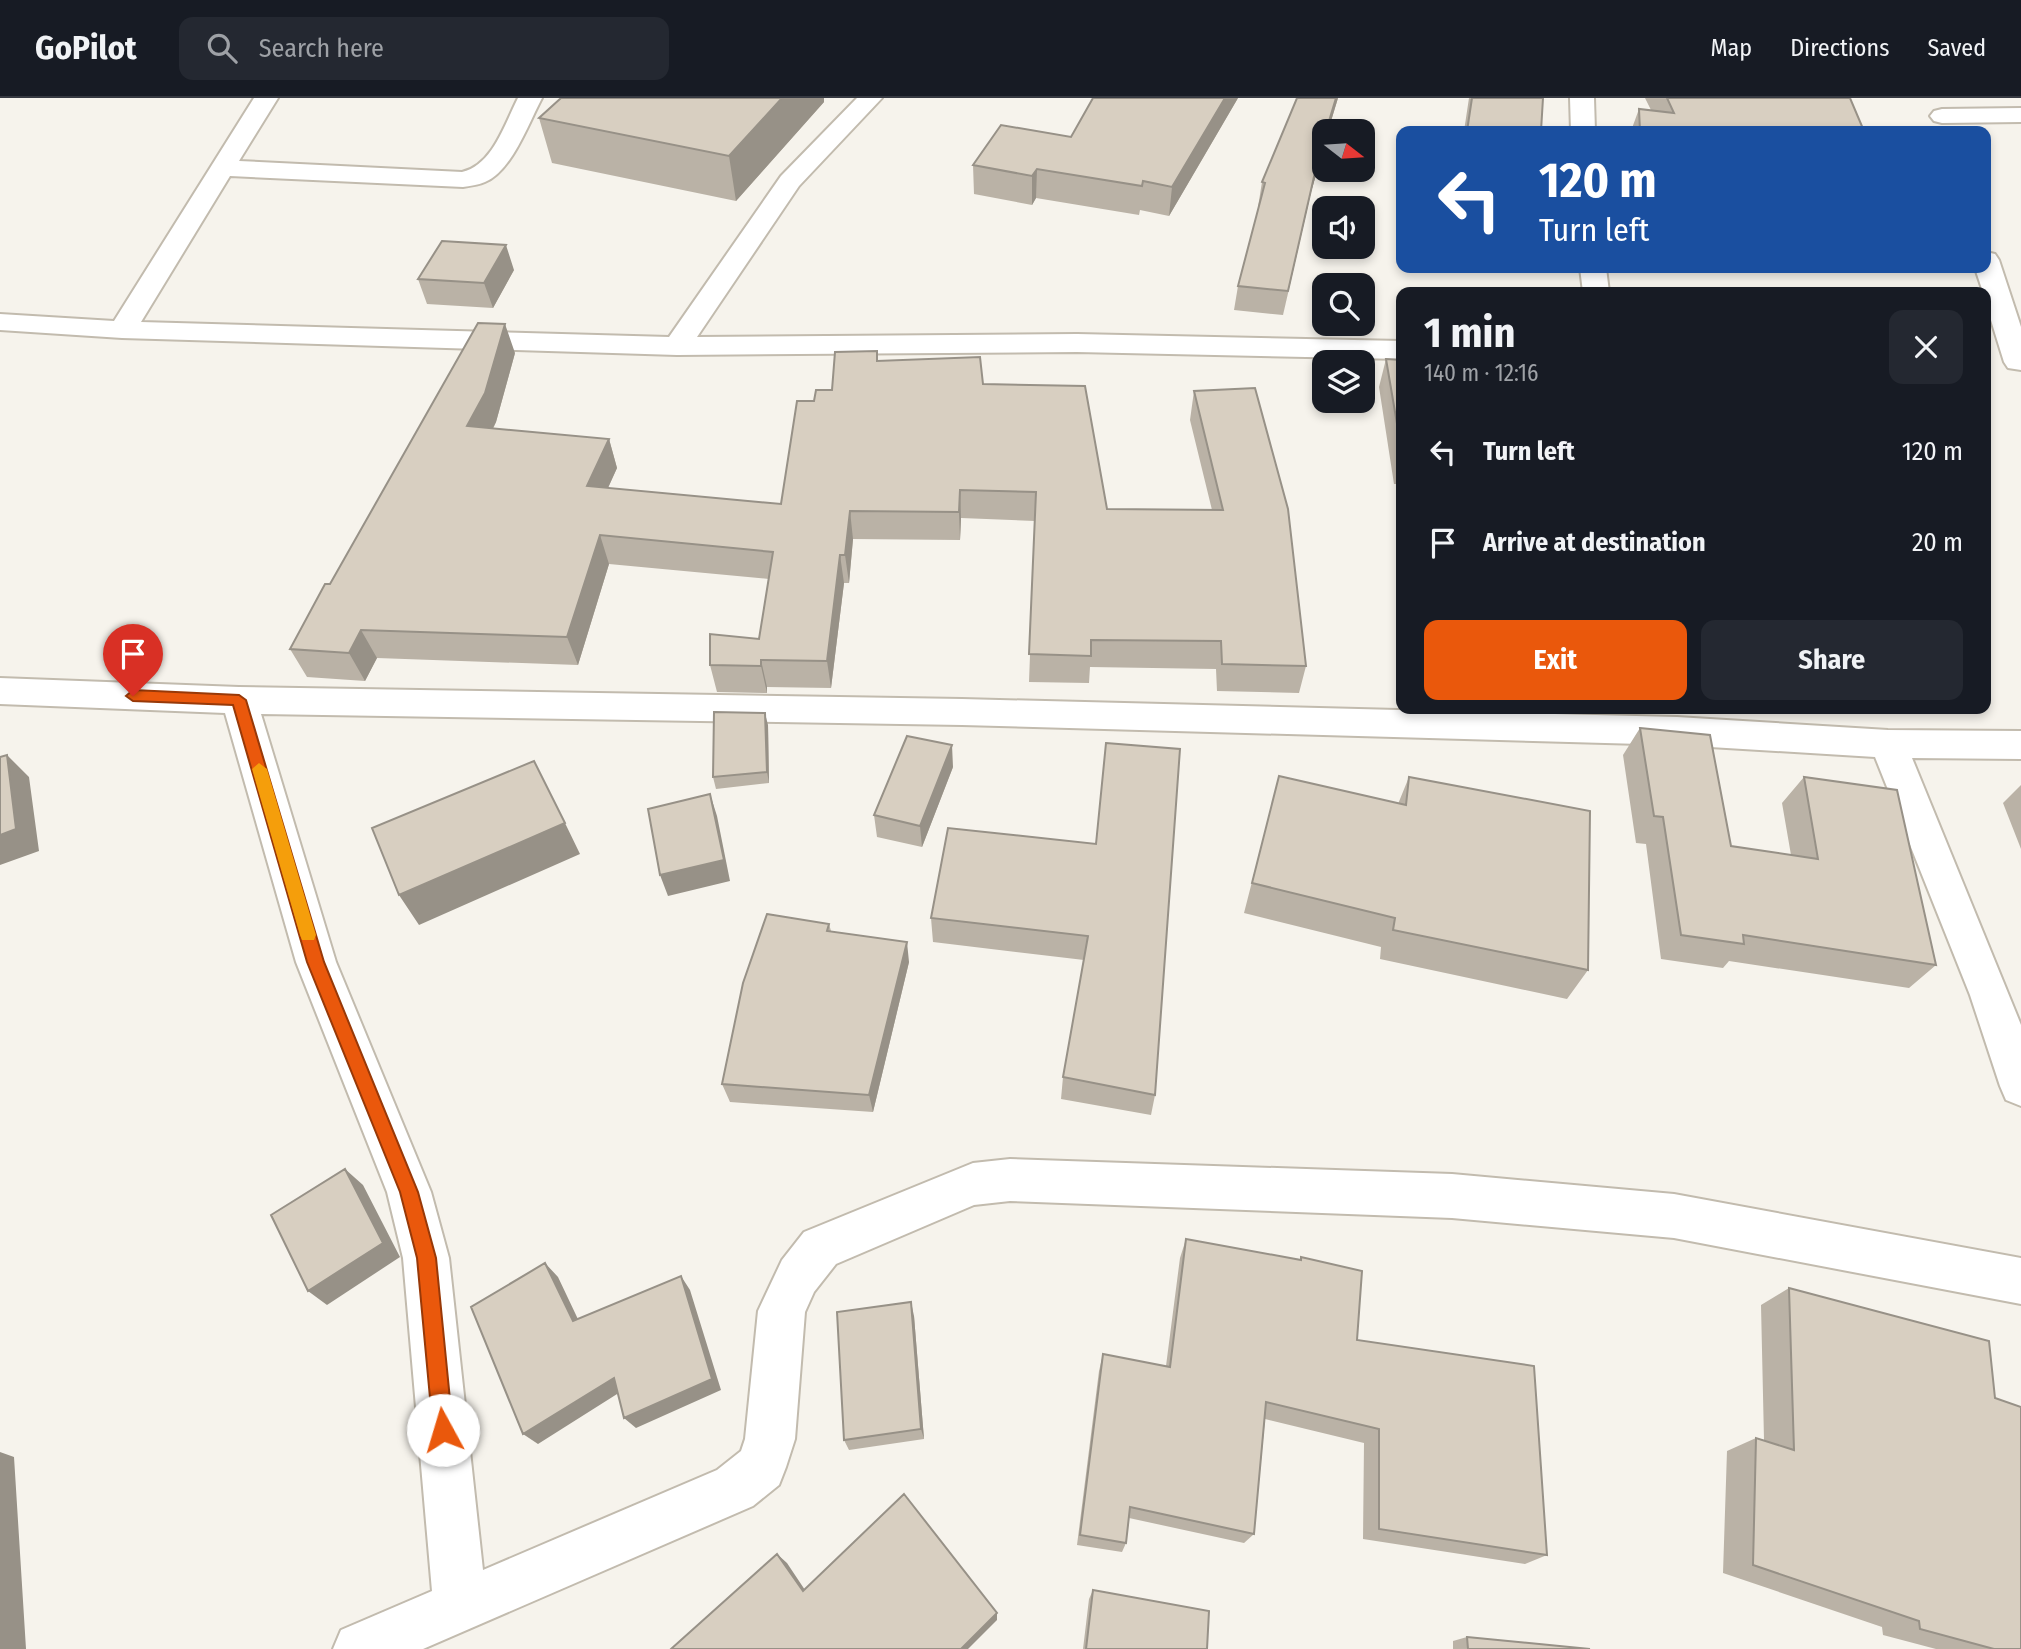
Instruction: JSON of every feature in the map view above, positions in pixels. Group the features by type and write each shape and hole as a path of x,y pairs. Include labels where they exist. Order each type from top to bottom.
{"street":[{"path":"122,330 266,98"},
{"path":"222,169 463,180 480,176 489,167 504,148 530,98"},
{"path":"677,346 790,181 870,98"},
{"path":"1582,98 1583,126"},
{"path":"1941,115 2021,115"},
{"path":"1990,273 2020,362 1991,361"},
{"path":"0,322 122,330 677,346 1077,343 1396,350"},
{"path":"0,691 239,700 962,712 1676,731 1888,744 2021,745"},
{"path":"239,700 316,962 409,1192 426,1258 460,1606"},
{"path":"1888,744 1990,995 2021,1086"},
{"path":"360,1649 735,1488 761,1467 770,1439 782,1311 798,1276 820,1248 973,1184 1010,1180 1452,1196 1674,1216 2021,1281"}],"building":[{"path":"561,98 782,98 729,156 539,118"},
{"path":"1093,98 1225,98 1172,187 1143,181 1142,186 1037,169 1032,176 973,165 1001,125 1071,137"},
{"path":"1297,98 1336,98 1330,119 1312,119 1313,182 1288,291 1238,286 1265,183 1262,182"},
{"path":"1472,98 1543,98 1541,126 1468,126"},
{"path":"1667,98 1850,98 1862,126 1640,126 1639,109 1674,113"},
{"path":"442,241 506,245 484,283 418,279"},
{"path":"478,323 505,324 485,393 467,426 609,439 587,486 781,504 797,401 814,401 816,390 832,390 835,352 877,351 877,361 980,357 983,384 1085,386 1107,509 1223,510 1194,391 1255,388 1288,509 1306,666 1222,664 1221,641 1091,640 1091,656 1029,654 1036,492 960,490 959,512 850,511 845,555 840,555 827,661 761,660 761,666 710,665 710,634 759,639 773,552 600,535 567,637 361,630 349,653 290,649 325,584 330,584"},
{"path":"1386,359 1396,360 1396,418"},
{"path":"714,712 765,713 767,772 713,777"},
{"path":"1640,728 1710,735 1731,846 1818,859 1804,777 1897,790 1936,965 1743,935 1744,944 1681,935 1663,817 1654,816"},
{"path":"907,736 952,745 920,826 874,815"},
{"path":"1106,743 1180,749 1155,1095 1063,1077 1088,936 931,918 948,828 1096,844"},
{"path":"7,755 16,829 0,835 0,757"},
{"path":"534,761 565,823 399,895 372,828"},
{"path":"1279,776 1406,805 1409,777 1590,811 1588,970 1393,930 1395,918 1252,883"},
{"path":"710,794 724,860 660,875 648,809"},
{"path":"767,914 829,924 827,931 907,942 869,1095 722,1084 743,983"},
{"path":"345,1169 383,1243 308,1291 271,1215"},
{"path":"1186,1239 1301,1260 1301,1257 1362,1271 1357,1340 1534,1366 1547,1555 1379,1529 1379,1429 1266,1402 1254,1534 1130,1507 1126,1543 1080,1535 1103,1354 1170,1367"},
{"path":"545,1263 573,1321 681,1276 712,1379 624,1418 614,1378 523,1434 471,1307"},
{"path":"1789,1288 1989,1341 1995,1398 2021,1407 2021,1649 1994,1649 1920,1629 1919,1621 1753,1565 1756,1438 1794,1450"},
{"path":"911,1302 921,1429 844,1440 837,1312"},
{"path":"904,1494 997,1613 961,1649 671,1649 777,1554 803,1591"},
{"path":"1093,1590 1209,1611 1207,1649 1086,1649"},
{"path":"1467,1637 1590,1649 1468,1649"}],"slow traffic":[{"path":"259,769 308,935"}],"route":[{"path":"133,696 239,700 316,962 409,1192 426,1258 443,1430"}]}
